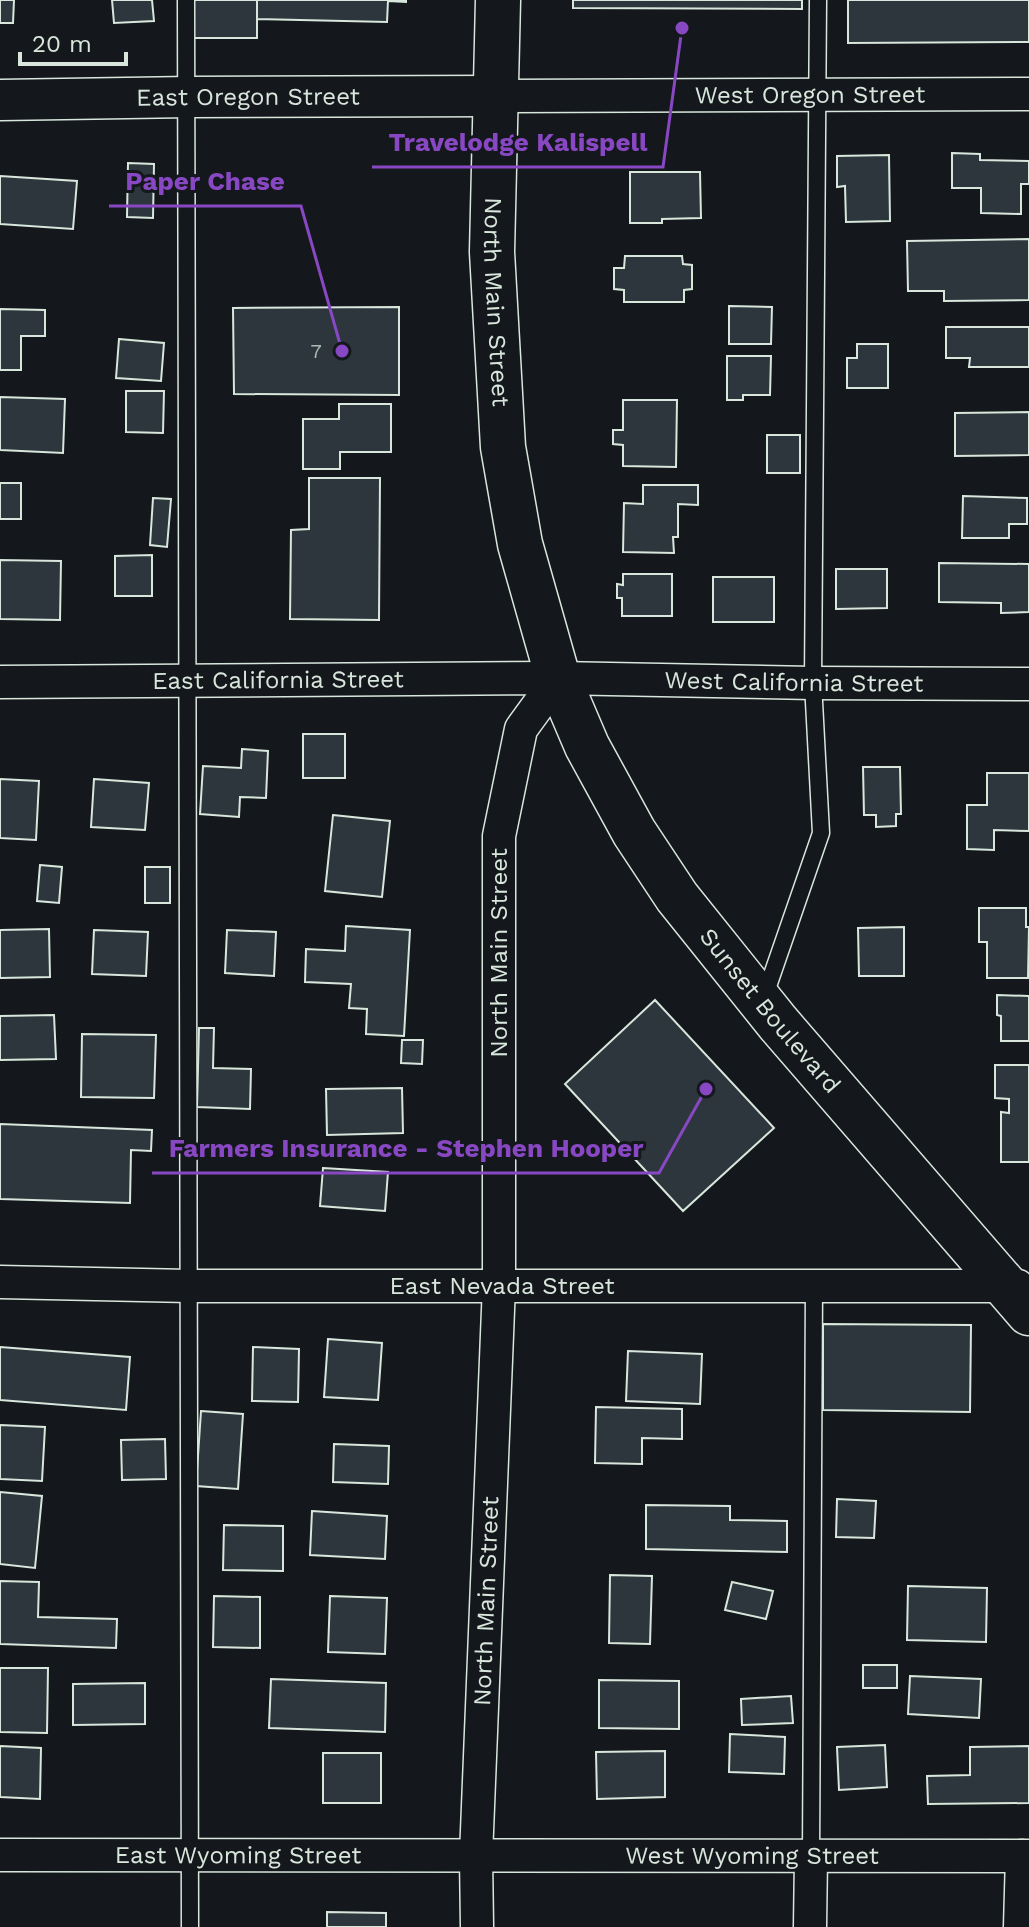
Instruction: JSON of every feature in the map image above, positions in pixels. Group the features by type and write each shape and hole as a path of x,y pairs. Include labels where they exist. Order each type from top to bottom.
{"main road":[{"name":"North Main Street","path":"498,0 492,252 503,447 520,544 558,678"},
{"name":"Sunset Boulevard","path":"558,678 587,746 634,832 677,897 763,1004 1021,1295"}],"street":[{"name":"West Oregon Street","path":"496,96 1029,94"},
{"name":"East Oregon Street","path":"0,100 496,96"},
{"name":"West California Street","path":"558,678 1029,684"},
{"name":"East California Street","path":"0,682 558,678"},
{"name":"North Main Street","path":"477,1927 476,1856 499,1285 499,836 521,729 558,678"},
{"name":"East Nevada Street","path":"0,1282 189,1286 814,1286 1021,1295"},
{"name":"East Wyoming Street","path":"0,1855 476,1856"},
{"name":"West Wyoming Street","path":"476,1856 1026,1856"},
{"path":"1020,1927 1026,1856"},
{"path":"810,1927 811,1857"}],"lane":[{"path":"186,0 190,1927"},
{"path":"763,1004 821,833 813,683 818,0"},
{"path":"811,1857 814,1286"}],"building":[{"path":"0,0 14,0 13,23 0,23"},
{"path":"112,0 152,0 154,21 114,23"},
{"path":"193,0 257,0 257,38 193,38"},
{"path":"257,0 406,0 406,2 388,1 387,22 257,19"},
{"path":"573,0 802,0 802,9 573,8"},
{"path":"848,0 1029,0 1029,42 848,43"},
{"path":"952,153 980,154 980,160 1029,161 1029,184 1021,184 1021,214 981,213 981,188 952,188"},
{"path":"889,155 890,221 846,222 845,186 837,187 837,156"},
{"path":"128,163 154,164 153,218 127,217"},
{"path":"630,172 700,172 701,218 630,223"},
{"path":"0,176 77,181 73,229 0,224"},
{"path":"1029,239 1029,300 944,301 944,291 908,291 907,241"},
{"path":"625,256 682,256 683,264 692,265 692,289 684,290 684,302 624,302 624,290 614,289 614,268 624,268"},
{"path":"729,306 772,307 771,344 729,344"},
{"path":"399,307 399,395 234,394 233,308"},
{"path":"0,309 45,310 45,336 21,336 21,370 0,370"},
{"path":"946,327 1029,327 1029,367 969,367 970,358 946,358"},
{"path":"119,339 164,343 161,381 116,378"},
{"path":"857,344 888,344 888,388 847,388 847,358 857,358"},
{"path":"727,356 771,356 770,395 743,395 743,400 727,400"},
{"path":"126,391 164,391 163,433 126,432"},
{"path":"0,397 65,399 63,453 0,450"},
{"path":"623,400 677,400 676,467 623,466 623,445 613,444 613,430 623,430"},
{"path":"339,404 391,404 391,452 340,452 340,469 303,469 303,419 339,419"},
{"path":"1029,412 1029,455 955,456 955,413"},
{"path":"767,435 800,435 800,473 767,473"},
{"path":"309,478 380,478 379,620 290,619 291,530 309,529"},
{"path":"0,483 21,483 21,519 0,519"},
{"path":"643,485 698,485 698,505 678,504 678,537 673,537 674,553 623,552 624,503 643,504"},
{"path":"963,496 1027,498 1027,524 1009,524 1009,538 962,538"},
{"path":"153,498 171,499 167,547 150,545"},
{"path":"152,555 152,596 115,596 115,556"},
{"path":"0,560 61,561 60,620 0,619"},
{"path":"939,563 1029,564 1029,612 1001,613 1001,603 939,602"},
{"path":"836,569 887,569 887,608 836,609"},
{"path":"623,574 672,574 672,616 622,616 622,598 617,598 617,584 623,585"},
{"path":"713,577 774,577 774,622 713,622"},
{"path":"303,734 345,734 345,778 303,778"},
{"path":"242,749 268,751 266,798 240,797 239,817 200,814 203,766 241,768"},
{"path":"863,767 900,767 901,814 896,814 896,826 876,827 876,815 864,815"},
{"path":"987,773 1029,773 1029,831 994,830 994,850 967,849 967,805 987,805"},
{"path":"0,779 39,781 36,840 0,838"},
{"path":"94,779 149,783 145,830 91,827"},
{"path":"333,815 390,821 382,897 325,891"},
{"path":"40,865 62,867 59,903 37,901"},
{"path":"145,867 170,867 170,903 145,903"},
{"path":"979,908 1026,908 1026,927 1029,927 1028,978 987,978 987,942 979,942"},
{"path":"346,926 410,930 404,1036 366,1034 367,1009 349,1008 351,984 305,982 306,949 345,951"},
{"path":"904,927 904,976 859,976 858,928"},
{"path":"49,929 50,977 0,978 0,930"},
{"path":"94,930 148,932 146,976 92,974"},
{"path":"227,930 276,932 274,976 225,973"},
{"path":"997,995 1029,996 1029,1041 1001,1041"},
{"path":"655,1000 774,1128 683,1211 565,1084"},
{"path":"54,1015 56,1059 0,1060 0,1016"},
{"path":"199,1028 214,1028 213,1068 251,1069 250,1109 197,1107"},
{"path":"82,1034 156,1035 154,1098 81,1097"},
{"path":"402,1040 423,1040 422,1064 401,1063"},
{"path":"995,1065 1029,1065 1029,1162 1001,1162 1001,1112 1009,1113 1009,1099 995,1098"},
{"path":"402,1088 403,1133 327,1135 326,1089"},
{"path":"0,1124 152,1130 151,1151 131,1150 130,1203 0,1199"},
{"path":"323,1168 388,1172 385,1211 320,1206"},
{"path":"823,1324 971,1325 970,1412 823,1410"},
{"path":"328,1339 382,1343 378,1400 324,1397"},
{"path":"0,1347 130,1357 126,1410 0,1400"},
{"path":"253,1347 299,1349 298,1402 252,1401"},
{"path":"628,1351 702,1354 700,1404 626,1401"},
{"path":"596,1407 682,1409 682,1439 642,1438 642,1464 595,1463"},
{"path":"201,1411 243,1414 238,1489 196,1486"},
{"path":"0,1425 45,1427 42,1481 0,1479"},
{"path":"165,1439 166,1479 122,1480 121,1440"},
{"path":"334,1444 389,1446 388,1484 333,1482"},
{"path":"0,1492 42,1496 35,1568 0,1564"},
{"path":"837,1499 876,1501 874,1538 836,1537"},
{"path":"646,1505 730,1506 730,1520 787,1521 787,1552 646,1549"},
{"path":"312,1511 387,1516 385,1559 310,1555"},
{"path":"224,1525 283,1526 283,1571 223,1570"},
{"path":"610,1575 652,1576 650,1644 609,1643"},
{"path":"0,1581 39,1582 38,1617 117,1619 116,1648 0,1644"},
{"path":"732,1582 773,1591 766,1619 725,1610"},
{"path":"908,1586 987,1588 986,1642 907,1640"},
{"path":"214,1596 260,1597 260,1648 213,1647"},
{"path":"330,1596 387,1598 385,1654 328,1652"},
{"path":"863,1665 897,1665 897,1688 863,1688"},
{"path":"0,1668 48,1668 47,1733 0,1732"},
{"path":"910,1676 981,1679 979,1718 908,1714"},
{"path":"271,1679 386,1683 385,1732 269,1728"},
{"path":"599,1680 679,1681 679,1729 599,1728"},
{"path":"145,1683 145,1724 73,1725 73,1684"},
{"path":"791,1696 793,1723 742,1725 741,1699"},
{"path":"730,1734 785,1737 784,1774 729,1772"},
{"path":"885,1745 887,1787 839,1790 837,1747"},
{"path":"0,1746 41,1748 40,1799 0,1797"},
{"path":"1029,1746 1029,1803 928,1804 927,1776 970,1775 970,1747"},
{"path":"665,1751 665,1797 597,1799 596,1752"},
{"path":"323,1753 381,1753 381,1803 323,1803"},
{"path":"327,1912 386,1913 386,1927 327,1927"}],"place":[{"name":"Travelodge Kalispell","path":"682,28"},
{"name":"Paper Chase","path":"342,351"},
{"name":"Farmers Insurance - Stephen Hooper","path":"706,1089"}]}
